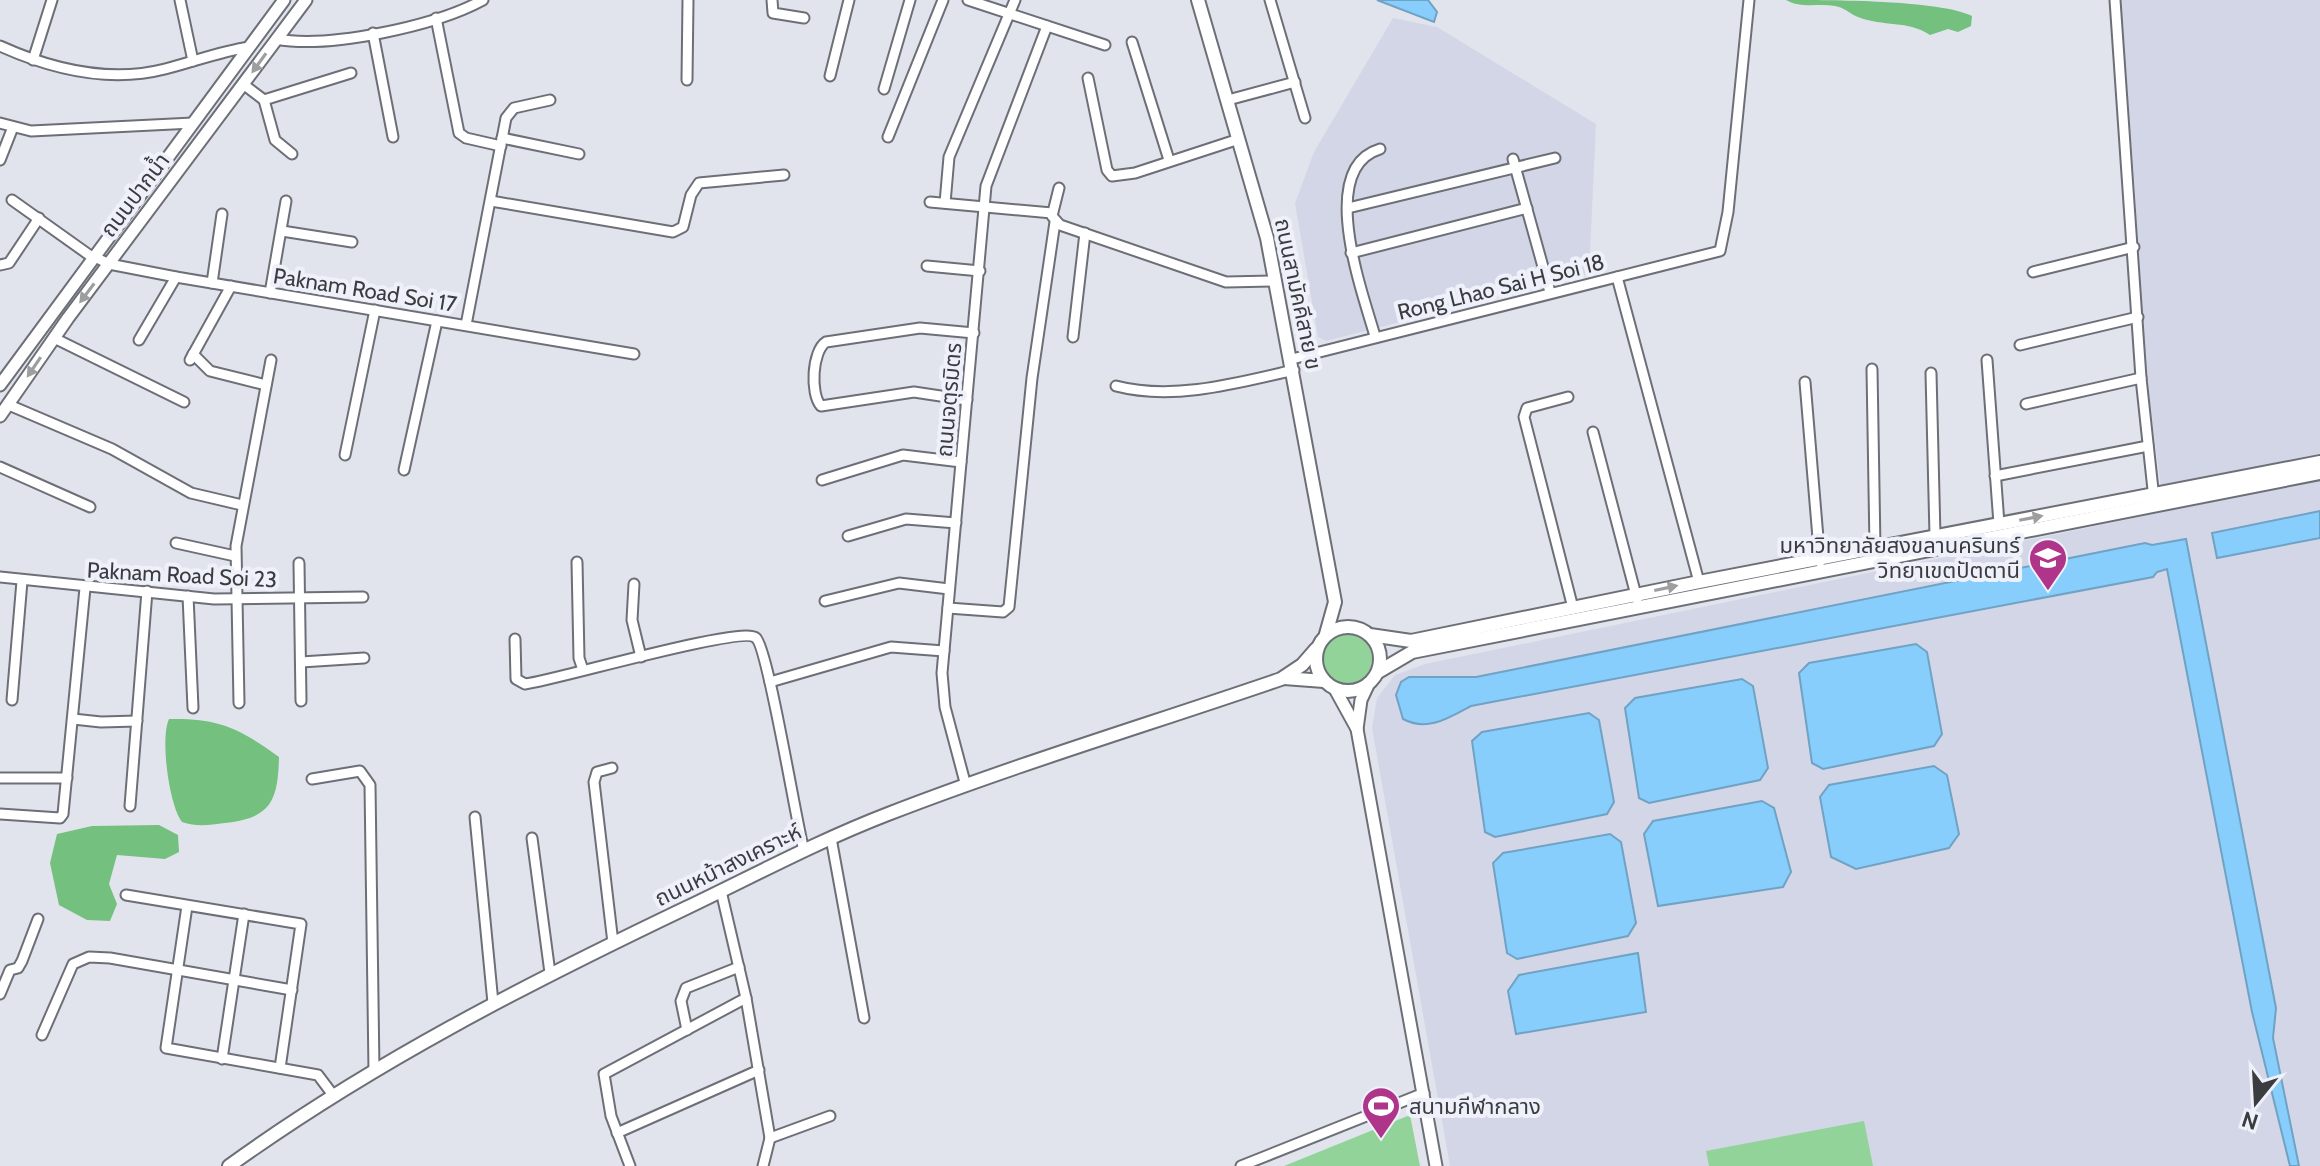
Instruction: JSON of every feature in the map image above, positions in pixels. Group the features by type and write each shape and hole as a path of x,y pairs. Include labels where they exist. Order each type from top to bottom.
{"main road":[{"name":"ถนนสามัคคีสาย ข","path":"1198,0 1276,281 1293,365 1335,602 1326,634"},
{"path":"2320,462 2155,500 1638,601 1412,652 1353,691 1330,685 1316,666 1316,649 1326,634 1343,626 1391,641 1411,641 1573,608 1638,601 1699,582 1821,565 1875,548 1999,524 2155,500 2320,473"},
{"path":"1335,602 1347,618 1366,632 1380,652 1378,672"},
{"name":"ถนนหน้าสงเคราะห์","path":"229,1166 333,1095 493,1003 831,838 966,786 1281,679 1302,665 1316,649"},
{"name":"ถนนหน้าสงเคราะห์","path":"1281,679 1330,685"}],"street":[{"path":"33,60 52,0"},
{"path":"180,0 193,61"},
{"name":"ถนนปากน้ำ","path":"0,385 5,370 284,0"},
{"name":"ถนนปากน้ำ","path":"0,416 54,338 306,0"},
{"path":"276,39 314,43 373,33 436,18 483,0"},
{"path":"687,80 688,0"},
{"path":"772,0 773,13 804,18"},
{"path":"830,76 849,0"},
{"path":"884,89 910,0"},
{"path":"888,137 943,0"},
{"path":"968,0 1105,45"},
{"path":"945,203 949,157 1015,0"},
{"path":"1270,0 1305,118"},
{"name":"Rong Lhao Sai H Soi 18","path":"1116,386 1133,390 1181,390 1237,383 1375,336 1720,251 1728,212 1749,0"},
{"path":"2115,0 2141,378 2155,500"},
{"path":"436,18 459,133 466,138 579,154"},
{"name":"ถนนจตุรมิตร","path":"966,786 941,689 989,176 1047,26"},
{"path":"373,33 393,137"},
{"path":"1132,42 1169,160"},
{"path":"0,46 33,60 108,75 145,73 250,47"},
{"path":"222,84 264,100 351,73"},
{"path":"1088,78 1110,174 1118,178 1239,139"},
{"path":"1228,100 1295,82"},
{"path":"264,100 275,140 292,154"},
{"path":"466,325 502,142 511,111 550,100"},
{"path":"0,123 31,131 193,123"},
{"path":"0,160 13,127"},
{"path":"1375,336 1346,232 1348,208 1359,162 1370,152 1380,149"},
{"path":"1348,208 1514,163 1555,158"},
{"path":"1514,163 1550,292"},
{"path":"491,201 673,232 683,227 691,195 699,183 784,175"},
{"path":"948,608 1003,612 1009,607 1032,378 1059,188"},
{"name":"Paknam Road Soi 17","path":"12,200 92,256 109,264 634,354"},
{"path":"270,293 286,201"},
{"path":"930,202 1053,218 1085,233 1226,282 1276,281"},
{"path":"1351,253 1527,208"},
{"path":"212,283 222,214"},
{"path":"0,265 9,263 39,218"},
{"path":"282,231 352,242"},
{"path":"1073,337 1085,233"},
{"path":"2033,272 2134,247"},
{"path":"927,266 980,271"},
{"path":"139,340 176,277"},
{"path":"1617,277 1699,582"},
{"path":"231,286 192,357 210,371 266,385"},
{"path":"345,455 375,310"},
{"path":"2020,345 2138,317"},
{"path":"404,470 437,321"},
{"path":"967,400 914,392 821,406 815,400 815,366 818,349 826,342 920,328 974,333"},
{"path":"54,338 184,402"},
{"path":"239,703 235,556 271,360"},
{"path":"1987,360 1999,524"},
{"path":"1872,369 1875,548"},
{"path":"1931,373 1935,536"},
{"path":"2026,404 2141,378"},
{"path":"1805,382 1821,565"},
{"path":"1568,397 1527,408 1524,417 1573,608"},
{"path":"9,405 112,449 191,493 242,505"},
{"path":"1593,432 1638,601"},
{"path":"1995,476 2148,446"},
{"path":"822,480 903,455 961,462"},
{"path":"0,467 90,507"},
{"path":"848,536 906,519 956,523"},
{"path":"176,543 235,556"},
{"path":"577,562 579,658 583,670"},
{"path":"299,563 301,701"},
{"name":"Paknam Road Soi 23","path":"0,577 85,588 236,600 363,597"},
{"path":"12,700 22,581"},
{"path":"825,601 899,583 949,589"},
{"path":"634,584 632,620 641,657"},
{"path":"0,814 60,818 67,778 85,588"},
{"path":"130,806 147,591"},
{"path":"188,596 193,708"},
{"path":"515,639 516,679 519,683 539,682 749,634 760,642 804,851"},
{"path":"770,682 891,647 944,651"},
{"path":"301,662 364,658"},
{"path":"1369,683 1361,700 1357,729 1436,1166"},
{"path":"1330,685 1357,729"},
{"path":"73,719 137,721"},
{"path":"612,768 597,772 594,782 613,943"},
{"path":"312,779 360,771 366,776 372,791 374,1071"},
{"path":"0,778 67,778"},
{"path":"475,817 493,1003"},
{"path":"532,838 550,973"},
{"path":"831,838 864,1018"},
{"path":"721,891 746,998 770,1138 763,1166"},
{"path":"126,895 301,924 280,1068"},
{"path":"187,906 166,1048 318,1075 333,1095"},
{"path":"222,1059 244,914"},
{"path":"0,994 10,970 18,968 22,961 38,919"},
{"path":"42,1035 73,964 79,959 110,958 292,990"},
{"path":"687,1030 681,1001 686,988 739,967"},
{"path":"630,1166 617,1133 604,1074 746,998"},
{"path":"617,1133 759,1070"},
{"path":"1241,1166 1424,1093"},
{"path":"770,1138 830,1116"}],"shaded area":[{"name":"มหาวิทยาลัยสงขลานครินทร์ วิทยาเขตปัตตานี","path":"2120,0 2320,0 2320,1166 1450,1166 1372,728 1377,698 1395,675 1425,664 2164,512 2140,325 2135,189"},
{"path":"1393,18 1437,27 1596,124 1589,274 1326,341 1318,337 1295,203 1314,152"}],"green space":[{"path":"1786,0 1884,2 1936,7 1972,16 1971,26 1958,32 1948,29 1930,35 1913,27 1867,20 1838,7"},
{"path":"1347,634 1364,642 1372,659 1364,676 1347,684 1330,676 1322,659 1330,642"},
{"path":"169,719 202,720 228,727 279,757 277,785 269,805 253,817 240,821 203,825 182,822 173,801 167,771 165,741"},
{"path":"159,825 178,835 179,852 165,859 117,855 109,884 117,904 110,921 87,920 59,905 50,863 57,834 92,826"},
{"name":"สนามกีฬากลาง","path":"1410,1115 1420,1166 1284,1166"},
{"path":"1864,1121 1873,1166 1709,1166 1706,1151"}],"water":[{"path":"1377,0 1428,0 1437,12 1434,22"},
{"path":"2320,511 2320,538 2217,558 2212,533"},
{"path":"2186,539 2276,1008 2273,1038 2299,1166 2290,1166 2252,1012 2167,569 2153,577 1471,706 1429,724 1403,719 1396,695 1401,682 1409,677 1476,677 2145,543 2152,545"},
{"path":"1916,644 1927,652 1942,734 1934,746 1823,769 1812,763 1799,673 1809,663"},
{"path":"1742,679 1753,686 1768,768 1760,780 1649,803 1639,798 1625,708 1635,698"},
{"path":"1589,713 1599,720 1614,802 1607,814 1495,837 1485,832 1472,741 1482,732"},
{"path":"1934,766 1947,775 1959,834 1949,848 1856,869 1831,857 1820,797 1829,785"},
{"path":"1762,801 1774,808 1791,872 1783,887 1658,906 1644,834 1653,821"},
{"path":"1610,834 1621,842 1636,923 1628,936 1517,959 1507,953 1493,863 1503,853"},
{"path":"1638,953 1646,1012 1516,1034 1508,991 1519,975"}],"place":[{"name":"มหาวิทยาลัยสงขลานครินทร์ วิทยาเขตปัตตานี","path":"2048,592"},
{"name":"สนามกีฬากลาง","path":"1381,1140"}]}
